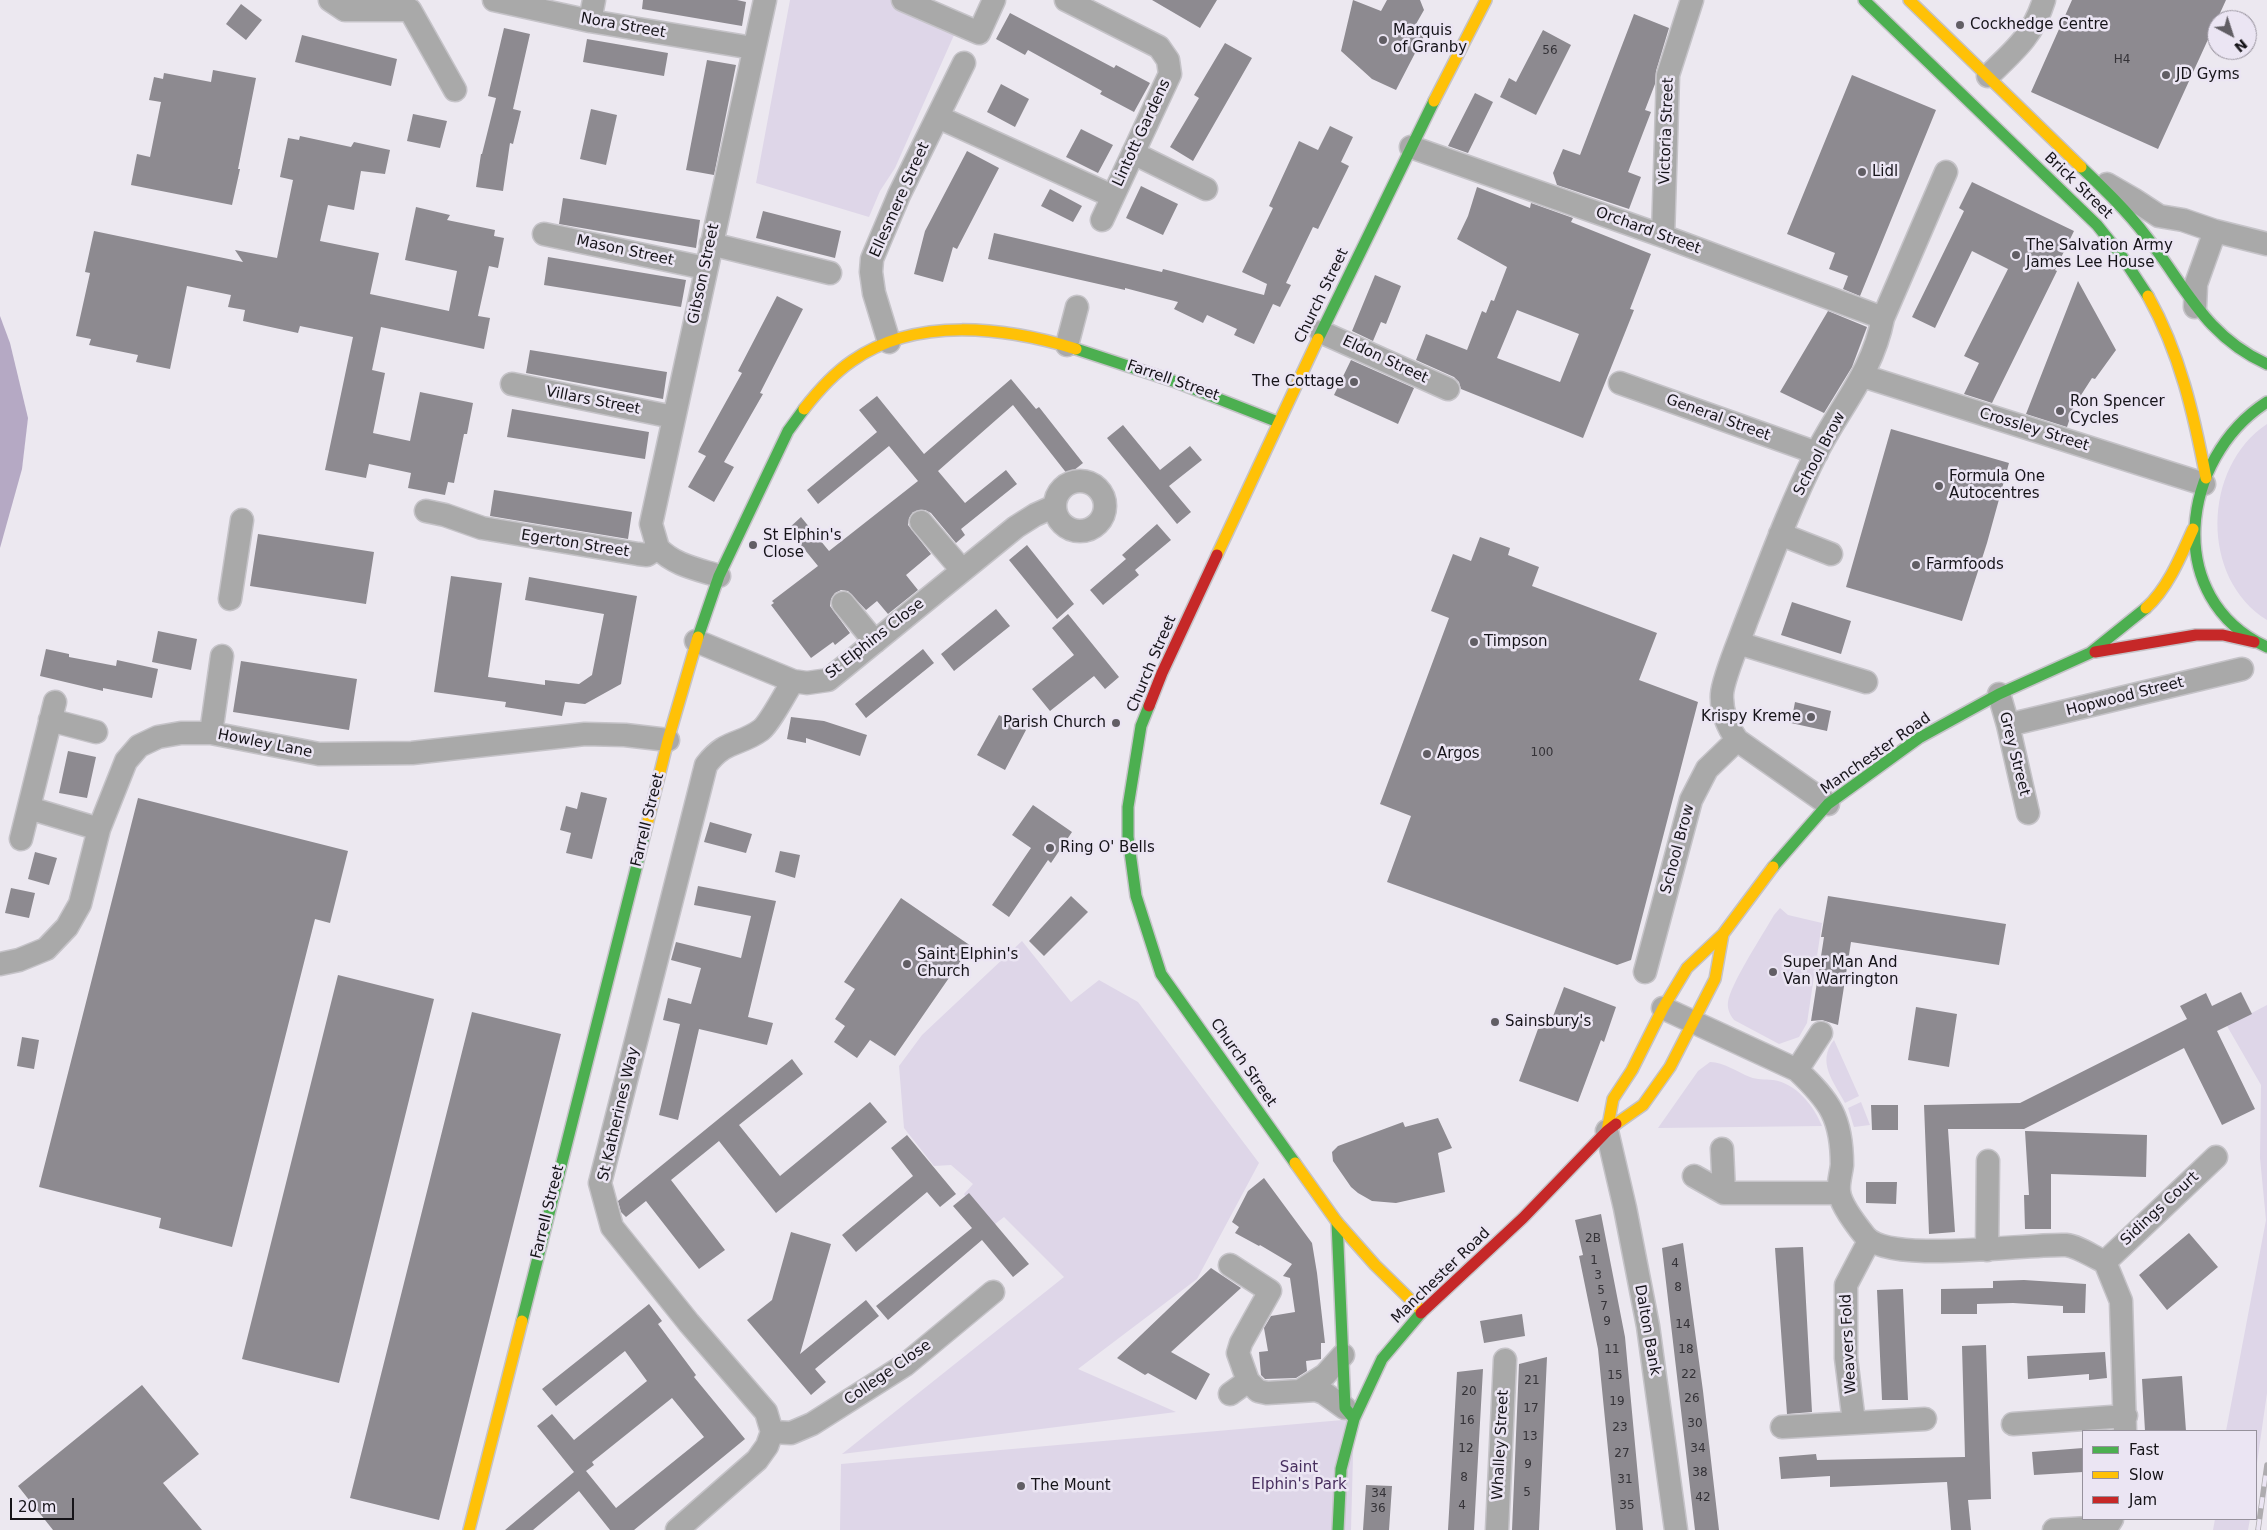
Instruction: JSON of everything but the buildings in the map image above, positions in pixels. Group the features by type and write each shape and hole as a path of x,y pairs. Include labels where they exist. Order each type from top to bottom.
{"main road":[{"name":"Church Street","path":"1422,1311 1375,1265 1337,1222 1161,974 1136,896 1128,838 1128,807 1141,726 1162,673 1278,422 1411,147 1486,0"},
{"name":"Brick Street","path":"1864,0 2097,225 2124,255 2147,290 2168,330 2198,432 2205,481"},
{"name":"Brick Street","path":"1908,0 2088,174 2148,236 2195,307 2212,329 2238,349 2267,364"},
{"name":"Farrell Street","path":"469,1530 668,740 696,641 719,576 788,431 803,410 828,379 864,353 889,342 930,333 980,330 1067,345 1212,394 1278,422"},
{"path":"2254,642 2235,628 2219,610 2205,585 2196,558 2194,529 2205,481 2218,452 2236,427 2259,406 2267,402"},
{"name":"Manchester Road","path":"2090,653 2154,601 2178,563 2194,529"},
{"name":"Manchester Road","path":"1607,1131 1613,1099 1632,1070 1663,1008 1687,968 1723,934 1765,876 1828,804 1919,738 1999,694 2090,653 2196,634 2223,635 2267,646"},
{"name":"Manchester Road","path":"1338,1530 1341,1469 1350,1413 1382,1359 1422,1311 1523,1218 1607,1131 1643,1106 1670,1067 1715,980 1723,934"},
{"path":"1337,1222 1343,1355 1350,1413"}],"street":[{"path":"330,0 345,10 412,5 455,90"},
{"name":"Nora Street","path":"494,0 592,10 754,48"},
{"name":"Gibson Street","path":"658,548 651,524 765,0"},
{"path":"902,0 979,33 994,0"},
{"name":"Victoria Street","path":"1663,236 1668,74 1692,0"},
{"path":"1988,76 2026,40 2039,17 2044,0"},
{"name":"Lintott Gardens","path":"1072,1 1159,47 1168,60 1170,74 1102,220"},
{"name":"Ellesmere Street","path":"889,342 874,293 871,272 872,259 899,196 964,63"},
{"name":"Lintott Gardens","path":"938,116 1112,196"},
{"name":"Orchard Street","path":"1411,147 1663,236 1883,318"},
{"path":"1133,153 1206,189"},
{"name":"School Brow","path":"1828,804 1737,740 1727,725 1722,708 1722,692 1738,643 1780,534 1817,453 1863,376 1880,334 1883,318 1946,172"},
{"path":"2088,174 2159,216 2182,220 2215,231 2267,244"},
{"path":"2195,307 2196,284 2215,231"},
{"name":"Mason Street","path":"544,234 706,268"},
{"path":"711,244 830,273"},
{"path":"1067,345 1077,307"},
{"name":"Eldon Street","path":"1322,332 1448,389"},
{"name":"Crossley Street","path":"1863,376 2126,459 2205,481"},
{"name":"General Street","path":"1620,383 1817,453"},
{"name":"Villars Street","path":"512,384 673,417"},
{"name":"St Elphins Close","path":"696,641 793,681 807,683 828,680 1016,527 1035,515 1056,506"},
{"name":"Egerton Street","path":"426,511 482,528 638,554 647,554 658,548"},
{"path":"230,599 242,520"},
{"path":"921,522 962,570"},
{"path":"1780,534 1830,554"},
{"path":"658,548 680,564 719,576"},
{"path":"843,603 875,642"},
{"path":"1738,643 1866,682"},
{"path":"211,733 222,656"},
{"name":"Hopwood Street","path":"2008,725 2242,669"},
{"name":"St Katherines Way","path":"772,1432 766,1412 689,1323 612,1227 600,1183 706,765 716,752 731,743 748,738 763,728 793,681"},
{"name":"Grey Street","path":"1999,694 2028,813"},
{"path":"21,839 53,711 96,732"},
{"name":"Howley Lane","path":"0,964 19,960 46,949 67,927 80,904 99,829 126,761 139,746 158,737 181,733 211,733 319,754 412,753 585,734 626,735 668,740"},
{"name":"School Brow","path":"1645,972 1691,800 1707,769 1737,740"},
{"path":"28,808 99,829"},
{"path":"1663,1008 1797,1070 1822,1094 1839,1130 1842,1165 1838,1193 1853,1221 1869,1241 1908,1251 1987,1250 2068,1245 2104,1262 2121,1301 2125,1424 2013,1424"},
{"path":"1797,1070 1821,1033"},
{"name":"Dalton Bank","path":"1607,1131 1625,1208 1648,1326 1676,1530"},
{"path":"1722,1149 1724,1193"},
{"name":"Sidings Court","path":"2104,1262 2216,1157"},
{"path":"1987,1250 1988,1161"},
{"path":"1694,1176 1724,1193 1838,1193"},
{"name":"Weavers Fold","path":"1854,1422 1846,1358 1846,1285 1869,1241"},
{"path":"1230,1265 1270,1291 1240,1343 1238,1353 1248,1381 1258,1391 1267,1393 1303,1389 1324,1393 1350,1413"},
{"name":"College Close","path":"772,1432 791,1433 812,1424 905,1365 993,1292"},
{"path":"1303,1389 1325,1375 1343,1355"},
{"name":"Whalley Street","path":"1497,1530 1505,1360"},
{"path":"1230,1394 1248,1381"},
{"path":"1782,1427 1925,1418"},
{"path":"678,1530 757,1460 767,1446 772,1432"},
{"path":"2054,1530 2107,1527 2111,1520"}],"green space":[{"path":"790,0 909,0 958,26 895,168 880,191 869,217 756,183"},
{"path":"2267,424 2267,620 2245,602 2230,578 2220,551 2218,523 2221,494 2230,467 2246,443"},
{"path":"1780,908 1788,915 1822,923 1807,1023 1799,1037 1779,1044 1734,1020 1729,1012 1728,1005 1734,984 1774,915"},
{"path":"1022,941 1071,1002 1099,980 1138,1002 1259,1163 1197,1279 1078,1369 1176,1412 842,1454 1064,1277 1004,1217 990,1228 964,1194 973,1184 951,1165 934,1166 904,1128 899,1066 922,1035"},
{"path":"2267,1005 2267,1393 2257,1463 2257,1430 2226,1430 2266,1220 2260,1158 2261,1085 2227,1026"},
{"path":"1834,1040 1859,1096 1845,1103 1832,1080 1827,1064 1829,1048"},
{"path":"1710,1062 1725,1065 1753,1078 1773,1080 1789,1086 1809,1103 1822,1126 1658,1128 1698,1071"},
{"path":"1861,1102 1870,1125 1854,1127 1848,1108"},
{"name":"Saint Elphin's Park","path":"1354,1419 1351,1530 840,1530 841,1464"},
{"path":"2215,1520 2250,1520 2248,1530 2213,1530"}],"shaded area":[{"path":"0,316 10,343 28,418 22,469 0,548"}],"railway":[{"path":"2258,1530 2267,1465"}],"traffic: fast":[{"path":"1864,0 2097,225 2121,255 2148,296"},
{"path":"1318,339 1434,101"},
{"path":"2081,167 2115,200 2139,227 2198,309 2212,325 2246,353 2267,364"},
{"path":"1076,349 1173,381 1278,422"},
{"path":"2267,402 2238,427 2216,457 2201,491 2195,527 2198,563 2210,596 2233,625 2267,647"},
{"path":"698,637 719,576 788,431 804,409"},
{"path":"1773,867 1828,804 1919,738 1999,694 2090,653 2146,608"},
{"path":"1149,706 1141,726 1128,807 1128,837 1136,896 1161,974 1295,1163"},
{"path":"522,1321 645,833"},
{"path":"1337,1222 1345,1408 1354,1419"},
{"path":"1338,1530 1341,1469 1354,1419 1382,1359 1421,1313"}],"traffic: slow":[{"path":"1434,101 1486,0"},
{"path":"1909,0 2081,167"},
{"path":"2148,296 2169,340 2177,362 2191,408 2206,478"},
{"path":"804,409 838,371 877,347 904,337 932,332 961,330 991,331 1049,341 1076,349"},
{"path":"1217,555 1318,339"},
{"path":"2146,608 2161,591 2179,561 2193,529"},
{"path":"645,833 668,740 698,637"},
{"path":"1607,1131 1613,1099 1632,1070 1663,1008 1687,968 1723,934 1773,867"},
{"path":"1616,1124 1643,1105 1670,1067 1715,979 1723,934"},
{"path":"1295,1163 1337,1222 1375,1265 1422,1311"},
{"path":"469,1530 522,1321"}],"traffic: jam":[{"path":"1149,706 1162,673 1217,555"},
{"path":"2095,652 2196,635 2223,635 2254,642"},
{"path":"1421,1313 1523,1218 1616,1124"}],"place":[{"name":"Cockhedge Centre","path":"1960,25"},
{"name":"Marquis of Granby","path":"1383,40"},
{"name":"JD Gyms","path":"2166,75"},
{"name":"Lidl","path":"1862,172"},
{"name":"The Salvation Army James Lee House","path":"2016,255"},
{"name":"The Cottage","path":"1354,382"},
{"name":"Ron Spencer Cycles","path":"2060,411"},
{"name":"Formula One Autocentres","path":"1939,486"},
{"name":"St Elphin's Close","path":"753,545"},
{"name":"Farmfoods","path":"1916,565"},
{"name":"Timpson","path":"1474,642"},
{"name":"Krispy Kreme","path":"1811,717"},
{"name":"Parish Church","path":"1116,723"},
{"name":"Argos","path":"1427,754"},
{"name":"Ring O' Bells","path":"1050,848"},
{"name":"Saint Elphin's Church","path":"907,964"},
{"name":"Super Man And Van Warrington","path":"1773,972"},
{"name":"Sainsbury's","path":"1495,1022"},
{"name":"The Mount","path":"1021,1486"}]}
